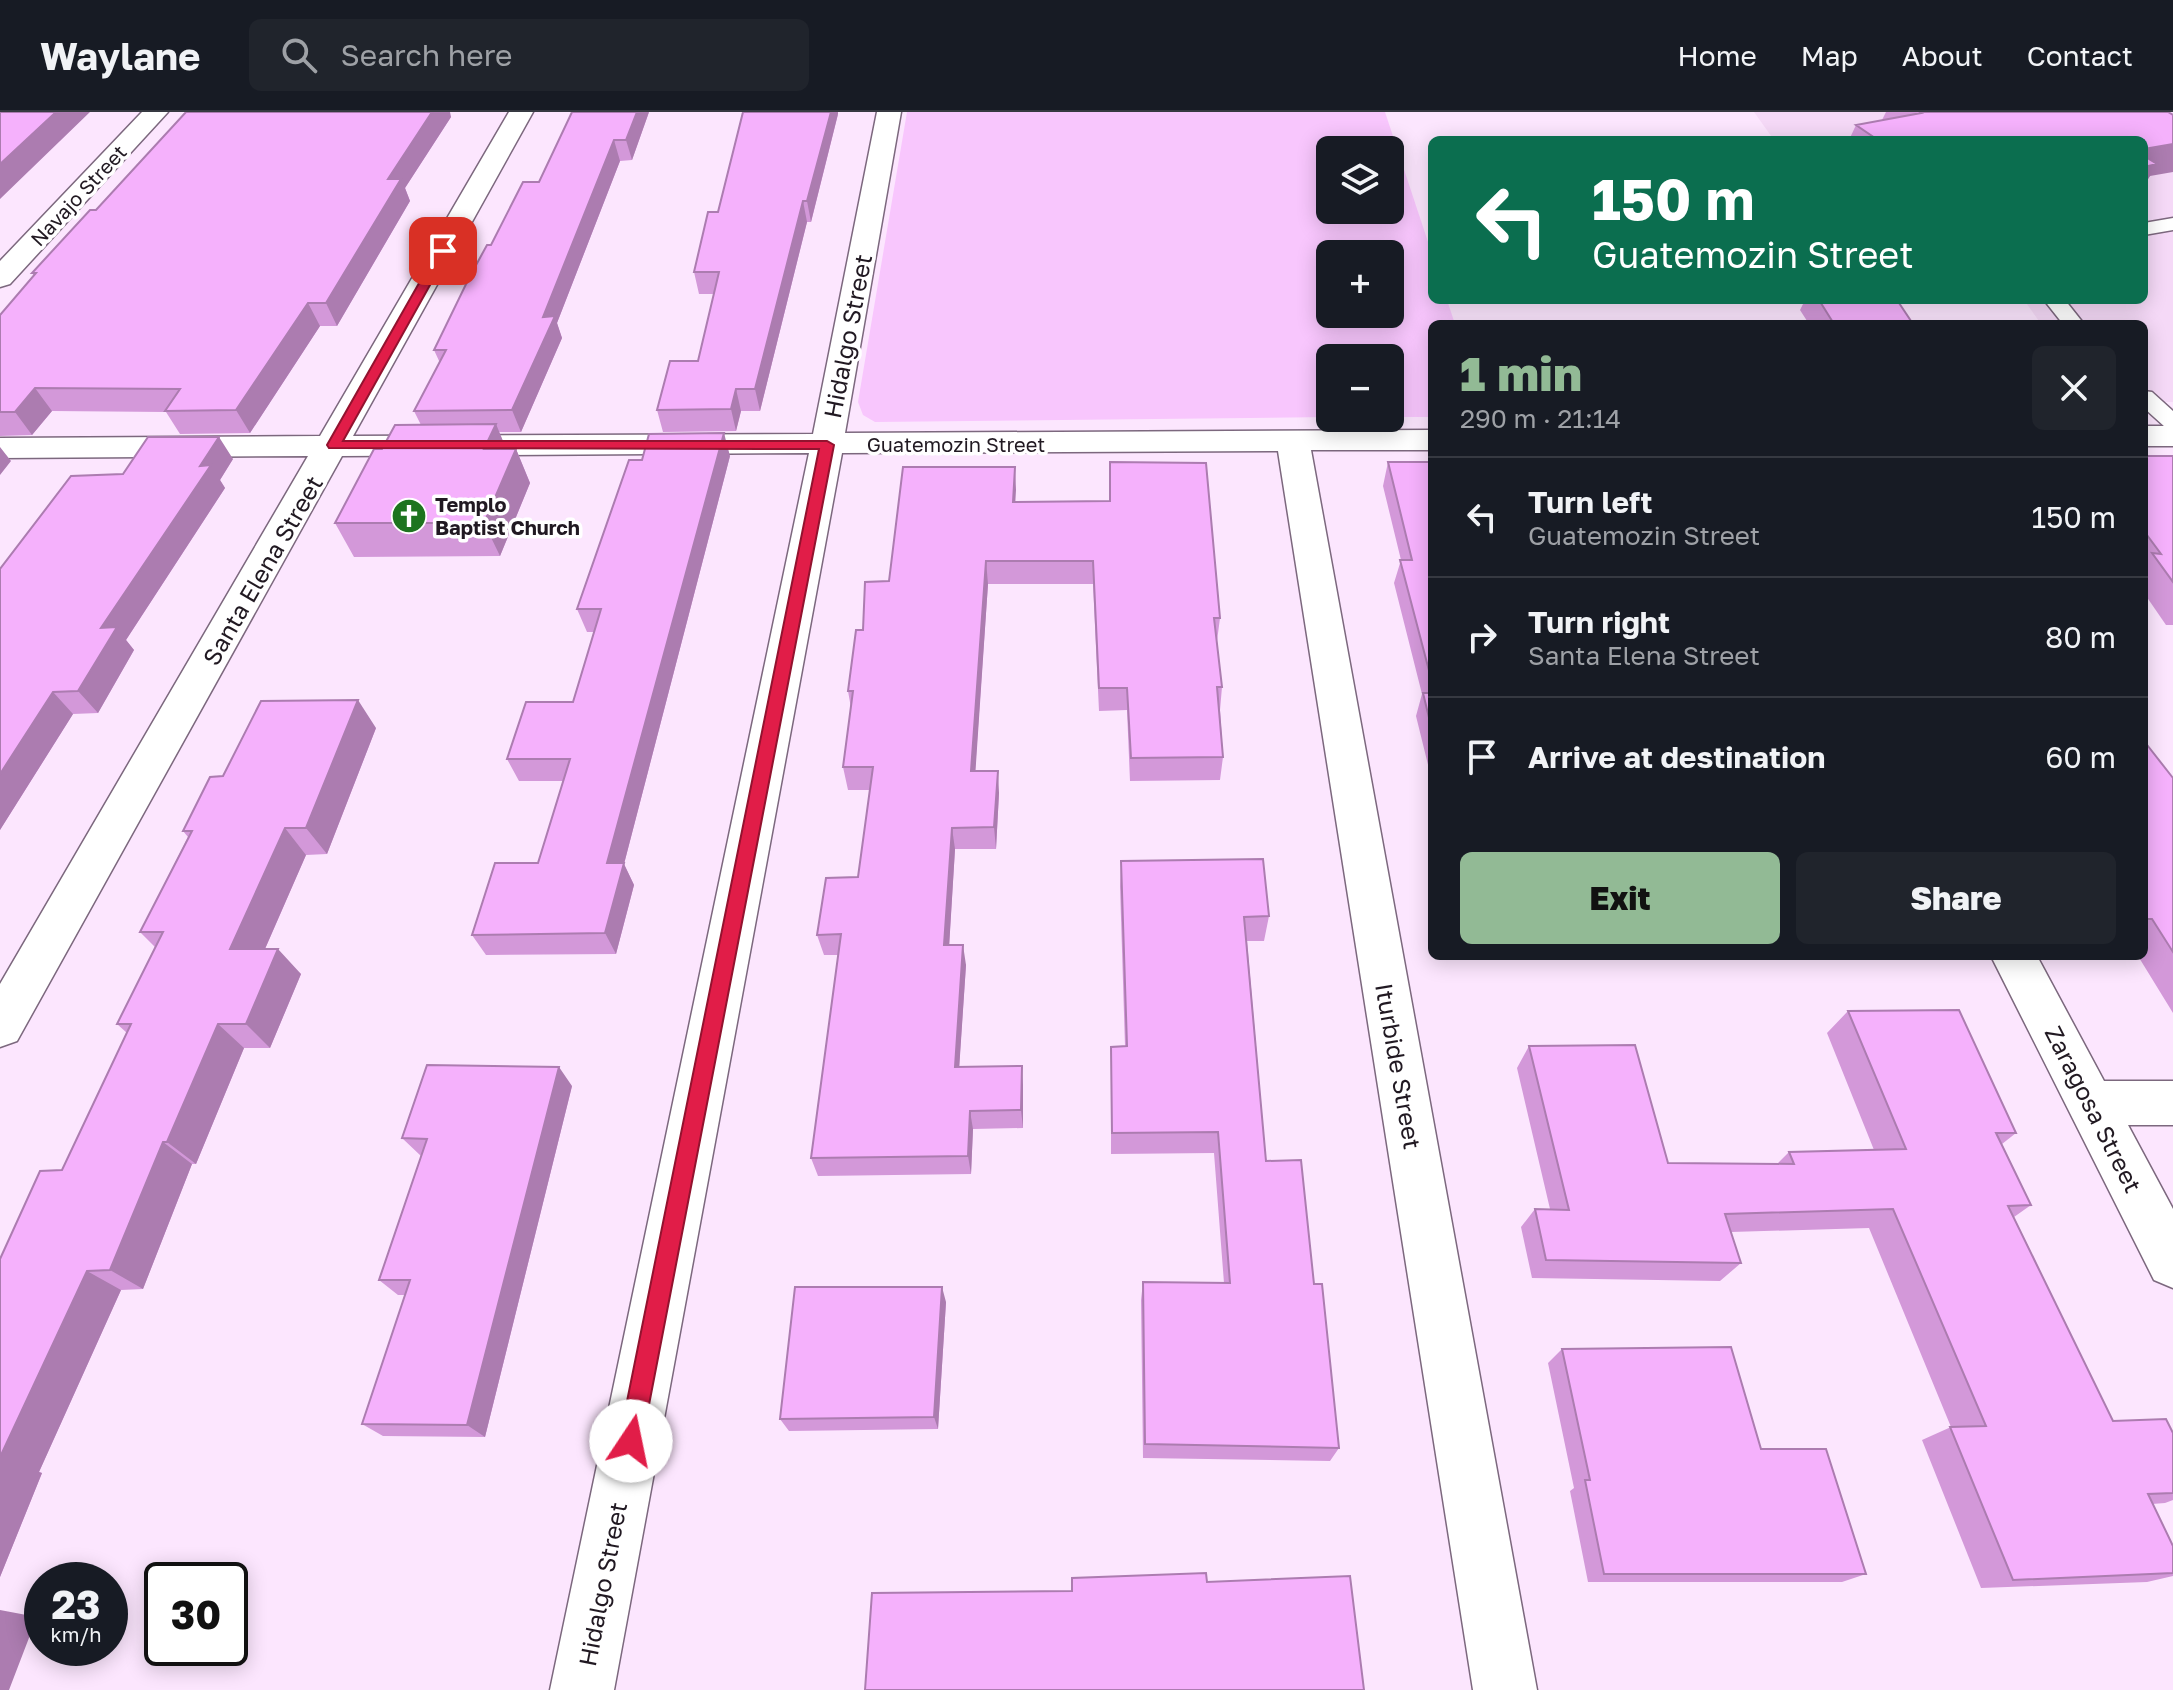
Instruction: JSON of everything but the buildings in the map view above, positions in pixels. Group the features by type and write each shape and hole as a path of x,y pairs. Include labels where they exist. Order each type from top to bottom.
{"street":[{"name":"Navajo Street","path":"0,278 156,112"},
{"name":"Santa Elena Street","path":"0,1027 521,112"},
{"name":"Hidalgo Street","path":"582,1690 827,445 889,112"},
{"path":"2148,436 2173,436"},
{"name":"Guatemozin Street","path":"0,448 1428,440"},
{"name":"Iturbide Street","path":"1293,442 1505,1690"},
{"name":"Zaragosa Street","path":"2016,960 2173,1262"},
{"path":"2092,1103 2173,1103"}],"lane":[{"path":"2148,228 2173,224"},
{"path":"2057,304 2071,320"},
{"path":"2148,400 2173,422"}],"shaded area":[{"path":"907,112 1385,112 1393,136 1316,136 1316,224 1404,224 1404,169 1428,242 1428,304 1448,304 1454,320 1428,320 1428,417 1404,417 1404,344 1316,344 1316,417 875,422 863,415 858,402"},
{"path":"1754,112 2173,112 2173,402 2148,402 2148,320 2038,320 2027,304 2148,304 2148,136 1771,136"}],"place":[{"name":"Templo Baptist Church","path":"409,516"}],"route":[{"path":"443,251 334,445 827,445 631,1441"}]}
